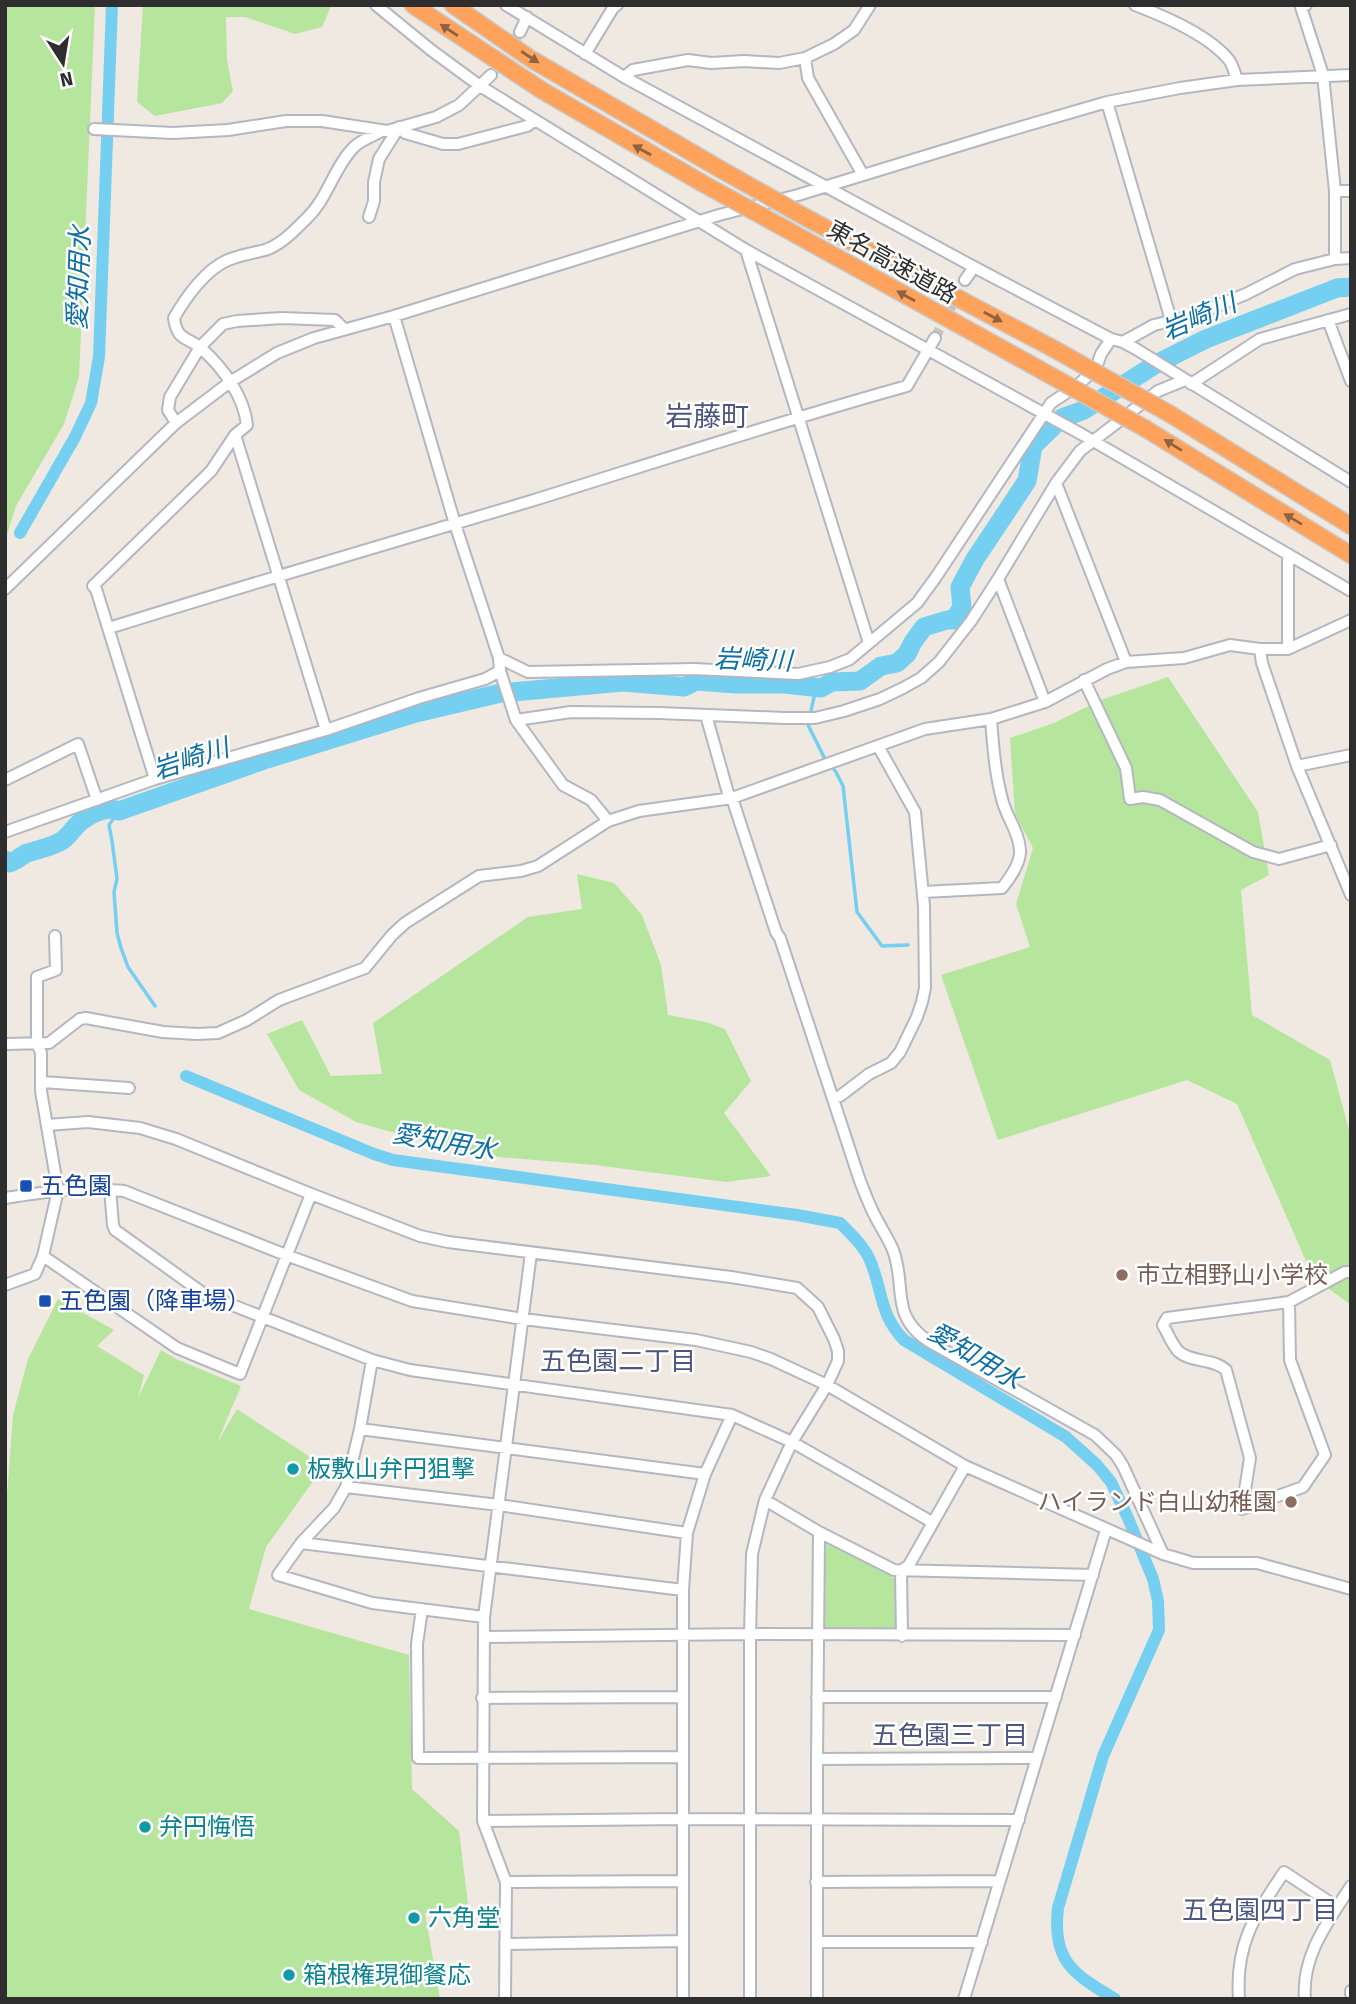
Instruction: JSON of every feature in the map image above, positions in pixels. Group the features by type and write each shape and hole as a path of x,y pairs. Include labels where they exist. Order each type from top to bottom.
{"highway":[{"name":"東名高速道路","path":"413,5 543,92 1146,429 1351,555"},
{"name":"東名高速道路","path":"453,5 531,59 720,169 1170,414 1351,526"},
{"path":"1216,442 1351,519"}],"street":[{"path":"376,5 431,51 480,86 746,250 1049,416 1351,591"},
{"path":"506,5 624,77 974,267 1136,349 1351,482"},
{"path":"585,54 612,8 617,5"},
{"path":"624,77 633,71 688,60 711,63 779,63 804,58 834,44 854,30 870,5"},
{"path":"1135,5 1188,28 1208,41 1230,61 1237,80"},
{"path":"1307,5 1301,7 1322,75 1335,191 1335,259"},
{"path":"520,32 527,17"},
{"path":"804,58 808,78 863,175"},
{"path":"155,779 109,628 93,586 211,471 235,435 247,425 235,389 200,347 179,334 174,318 195,288 212,270 227,260 266,250 278,244 310,216 356,145 382,131 436,117 459,105 491,75"},
{"path":"5,589 176,424 230,382 277,353 314,338 394,316 719,215 798,195 1107,102 1237,80 1351,75"},
{"path":"1107,102 1171,320"},
{"path":"94,129 173,133 228,130 286,121 322,121 382,131"},
{"path":"399,127 405,133 443,144 458,144 527,126 534,121"},
{"path":"369,217 374,201 374,182 379,159 399,127"},
{"path":"1335,191 1351,191"},
{"path":"746,250 869,643"},
{"path":"499,658 527,671 694,669 798,674 830,667 850,659 917,603 1049,416 1051,403 1078,385 1096,368 1101,354 1117,341 1171,320 1192,316 1246,294 1295,269 1335,259 1351,258"},
{"path":"965,280 974,267"},
{"path":"516,720 571,712 815,718 880,699 921,678 939,662 971,621 1056,483 1088,438 1158,391 1185,380 1260,339 1351,314"},
{"path":"394,316 516,720 564,785 591,800 608,821"},
{"path":"176,424 168,410 168,403 200,347 223,324 282,318 335,320 344,329"},
{"path":"1328,320 1351,381"},
{"path":"109,628 278,575 455,524 798,416 907,386 935,338"},
{"path":"235,435 326,730"},
{"path":"1056,483 1126,662"},
{"path":"1288,554 1288,649"},
{"path":"998,579 1045,702"},
{"path":"5,1044 49,1043 80,1019 86,1018 163,1032 218,1033 230,1029 279,1000 365,968 405,923 479,876 538,866 608,821 639,811 732,798 925,729 991,719 1045,702 1084,680 1126,662 1184,658 1230,645 1288,649 1351,620"},
{"path":"1261,649 1262,663 1297,766 1351,895"},
{"path":"5,832 155,779 326,730 501,673"},
{"path":"1084,680 1126,768 1130,799 1143,797 1160,800 1253,852 1279,859 1331,845"},
{"path":"706,715 728,793 732,798 860,1181 893,1251 904,1314 911,1326 928,1341 1096,1435 1123,1466 1160,1553"},
{"path":"923,892 1002,888 1012,875 1021,852 1015,827 1002,803 991,719"},
{"path":"5,780 78,744 97,800"},
{"path":"833,1098 891,1063 900,1052 917,1017 925,988 923,892 915,812 878,746"},
{"path":"1297,766 1351,755"},
{"path":"5,1285 35,1274 43,1256 58,1190 41,1091 41,1053 37,1043 37,977 55,971 55,936"},
{"path":"42,1082 129,1088"},
{"path":"47,1125 88,1122 140,1128 176,1139 420,1236 448,1242 731,1277 797,1288 818,1307 838,1351 838,1361 827,1385 792,1443 765,1500 752,1554 750,1999"},
{"path":"5,1198 58,1190 110,1189 135,1195 412,1301 733,1347 771,1359 827,1385 965,1466 1160,1553 1193,1563 1257,1563 1351,1589"},
{"path":"110,1189 115,1230 204,1294 372,1360 410,1370 732,1415 792,1443 932,1522"},
{"path":"43,1256 177,1348 240,1374 311,1194"},
{"path":"505,1999 506,1882 483,1821 484,1617 530,1253"},
{"path":"1289,1302 1290,1360 1325,1455 1303,1487 1242,1509 1250,1458 1226,1370 1220,1365 1184,1355 1176,1349 1163,1325 1167,1318 1289,1302 1345,1272 1351,1272"},
{"path":"372,1360 346,1487 334,1508 301,1543 278,1575 372,1604 484,1617"},
{"path":"683,1999 683,1590 687,1533 705,1474 732,1415"},
{"path":"360,1429 705,1474"},
{"path":"902,1636 901,1571 909,1564 965,1466"},
{"path":"346,1487 499,1504 687,1533"},
{"path":"765,1500 819,1532 894,1570 1093,1575"},
{"path":"964,1999 1106,1530"},
{"path":"817,1999 819,1532"},
{"path":"301,1543 683,1590"},
{"path":"422,1609 417,1644 418,1758 683,1757"},
{"path":"484,1637 1075,1635"},
{"path":"482,1698 683,1697"},
{"path":"817,1697 1056,1697"},
{"path":"817,1759 1037,1758"},
{"path":"483,1821 1019,1820"},
{"path":"1239,1999 1238,1973 1242,1949 1254,1918 1284,1872 1337,1907"},
{"path":"506,1882 683,1881"},
{"path":"816,1882 999,1881"},
{"path":"1305,1999 1313,1948 1351,1886"},
{"path":"506,1944 683,1941"},
{"path":"817,1942 982,1942"}],"green space":[{"path":"5,5 95,5 79,377 64,424 16,506 5,541"},
{"path":"143,5 331,6 322,27 295,34 245,17 226,17 227,60 233,91 222,103 155,116 137,102"},
{"path":"1168,677 1258,812 1269,875 1241,890 1252,1015 1330,1060 1351,1137 1351,1305 1313,1277 1237,1104 1187,1080 998,1140 941,975 1030,947 1016,904 1033,848 1015,814 1010,738 1054,723 1101,700"},
{"path":"577,874 614,883 642,915 661,965 668,1015 706,1022 725,1029 751,1081 724,1113 771,1176 726,1182 595,1165 474,1155 356,1122 299,1090 267,1034 302,1020 331,1076 382,1074 373,1023 528,917 582,909"},
{"path":"58,1299 114,1330 97,1346 144,1375 138,1398 161,1350 241,1386 217,1443 237,1409 324,1466 266,1547 249,1609 409,1655 412,1789 459,1831 468,1904 425,1913 440,1999 5,1999 5,1498 13,1415 28,1359"},
{"path":"822,1537 894,1578 898,1632 822,1632"}],"waterway":[{"name":"愛知用水","path":"20,533 75,437 91,403 99,357 112,5"},
{"name":"岩崎川","path":"5,860 8,863 59,842 80,822 100,811 119,811 264,760 416,713 501,693 623,682 684,687 696,681 821,688 832,682 860,681 881,666 897,663 907,654 924,627 954,620 962,607 960,587 975,559 1027,481 1033,446 1062,418 1084,410 1156,364 1206,339 1337,288 1351,287"},
{"path":"821,688 814,697 808,725 843,786 857,912 882,946 908,945"},
{"path":"119,811 109,825 117,879 114,892 117,933 128,967 155,1006"},
{"name":"愛知用水","path":"186,1076 393,1160 840,1223 866,1253 885,1310 904,1340 1066,1437 1097,1465 1111,1482 1153,1579 1158,1601 1159,1630 1103,1756 1058,1908 1058,1941 1068,1964 1088,1982 1115,1999"}],"tunnel":[{"path":"491,75 520,32"},
{"path":"935,338 965,280"}],"place":[{"name":"五色園","path":"26,1186"},
{"name":"市立相野山小学校","path":"1122,1275"},
{"name":"五色園（降車場）","path":"45,1301"},
{"name":"板敷山弁円狙撃","path":"293,1469"},
{"name":"ハイランド白山幼稚園","path":"1291,1502"},
{"name":"弁円悔悟","path":"145,1827"},
{"name":"六角堂","path":"414,1918"},
{"name":"箱根権現御餐応","path":"289,1975"}],"district":[{"name":"岩藤町","path":"707,416"},
{"name":"五色園二丁目","path":"618,1361"},
{"name":"五色園三丁目","path":"950,1735"},
{"name":"五色園四丁目","path":"1260,1910"}]}
